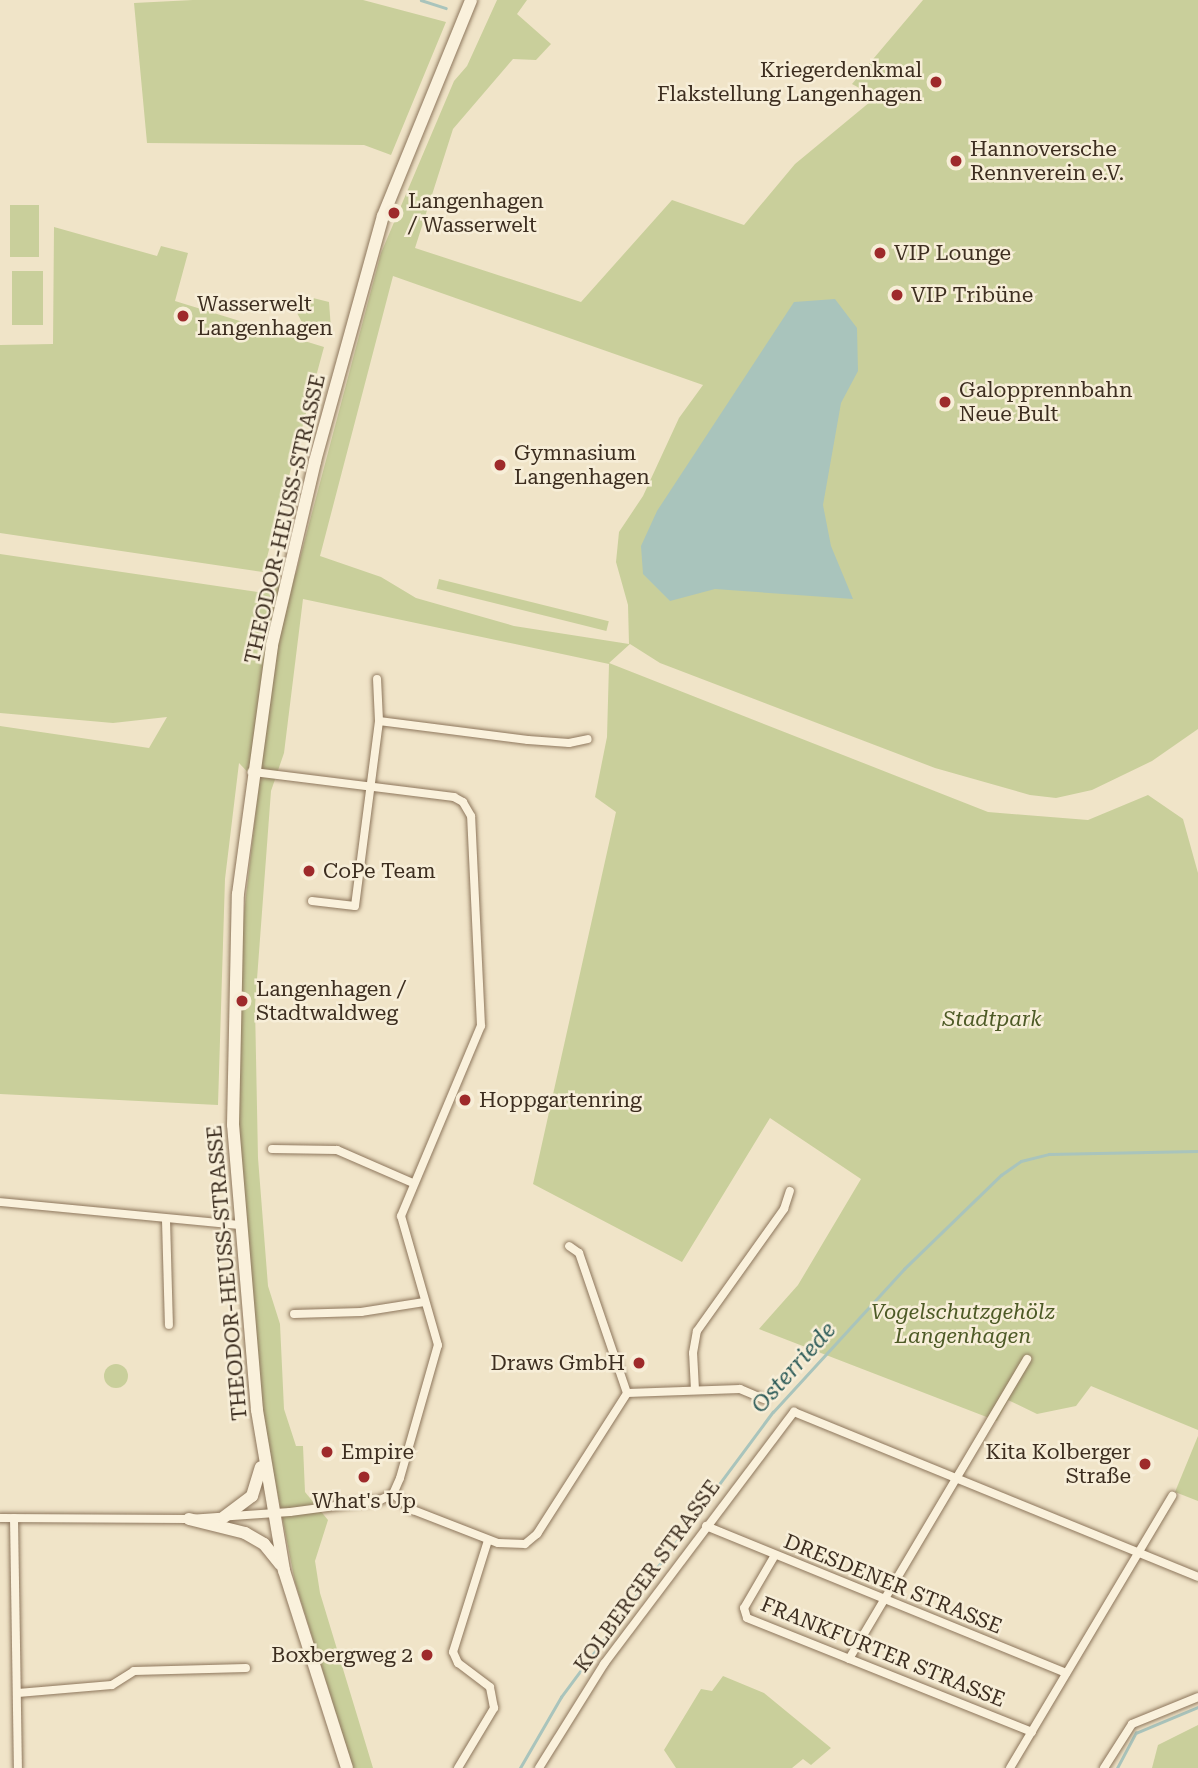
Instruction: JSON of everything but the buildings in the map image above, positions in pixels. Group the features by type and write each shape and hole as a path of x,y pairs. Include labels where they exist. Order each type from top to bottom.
{"street":[{"name":"THEODOR-HEUSS-STRASSE","path":"347,1768 284,1570 263,1460 238,1225 232,1010 252,772 288,568 370,258 403,161 471,0"},
{"path":"312,901 355,906 379,721 377,679"},
{"path":"379,721 556,742 588,739"},
{"path":"252,772 454,797 468,807 471,816 481,1026 413,1183 401,1227 438,1354 393,1494"},
{"path":"272,1149 337,1150 413,1183"},
{"path":"695,1390 693,1353 697,1331 784,1209 790,1191"},
{"path":"0,1202 150,1213 166,1220 238,1225"},
{"path":"166,1220 169,1325"},
{"path":"569,1246 579,1252 627,1393"},
{"path":"294,1314 361,1312 424,1302"},
{"path":"849,1659 1027,1359"},
{"path":"627,1393 740,1389 764,1399"},
{"path":"393,1494 413,1510 488,1539 517,1545 532,1539 627,1393"},
{"name":"KOLBERGER STRASSE","path":"539,1768 573,1707 794,1412 957,1478"},
{"path":"224,1517 253,1496 263,1460"},
{"path":"957,1478 1198,1577"},
{"path":"0,1518 224,1517 373,1502 393,1494"},
{"path":"1010,1768 1172,1496"},
{"path":"14,1518 19,1768"},
{"path":"189,1519 232,1527 256,1538 284,1570"},
{"name":"DRESDENER STRASSE","path":"706,1526 1066,1674"},
{"path":"458,1768 494,1709 490,1687 458,1663 453,1652 488,1539"},
{"name":"FRANKFURTER STRASSE","path":"775,1555 744,1608 747,1618 1032,1732"},
{"path":"18,1693 112,1685 134,1671 246,1668"},
{"path":"1104,1768 1132,1724 1198,1697"}],"green space":[{"path":"193,0 363,0 446,22 391,155 364,145 147,143 134,3"},
{"path":"497,0 527,0 517,14 551,44 536,60 513,59 453,129 415,248 581,302 672,200 744,225 795,164 876,97 852,84 923,0 1198,0 1198,729 1152,761 1092,790 1056,798 1030,795 935,768 660,663 630,644 609,663 988,812 1088,820 1148,795 1183,819 1198,873 1198,1430 1091,1386 1076,1406 1037,1414 1008,1400 997,1421 759,1329 798,1285 861,1179 770,1118 682,1262 533,1184 616,812 595,797 607,737 609,664 303,599 284,753 271,791 255,1006 258,1158 268,1286 280,1324 284,1409 296,1446 303,1446 305,1492 328,1520 315,1561 320,1593 373,1768 353,1768 295,1582 261,1410 238,1148 242,930 259,784 239,763 225,879 218,1105 0,1094 0,726 149,748 167,717 113,723 0,713 0,554 264,593 296,573 381,253 454,81 467,66","holes":["393,276 703,385 679,418 643,496 619,532 616,562 628,605 629,644 514,626 416,598 381,577 320,556"]},
{"path":"10,205 39,205 39,257 10,257"},
{"name":"Wasserwelt Langenhagen","path":"54,227 157,256 161,246 188,253 175,301 324,347 263,572 0,533 0,345 53,344"},
{"path":"12,271 43,271 43,325 12,325"},
{"path":"313,298 329,302 331,329 321,335 306,330 296,311"},
{"path":"439,579 609,621 606,631 437,589"},
{"path":"116,1364 124,1368 128,1376 124,1384 116,1388 108,1384 104,1376 108,1368"},
{"path":"1198,1436 1198,1501 1175,1492"},
{"path":"723,1676 764,1693 831,1748 811,1765 803,1759 792,1768 676,1768 664,1750 701,1689 712,1691"},
{"path":"1198,1725 1198,1768 1152,1768 1158,1745"}],"water":[{"path":"835,299 857,328 858,371 841,403 823,505 831,546 853,599 715,589 670,601 643,574 641,546 657,511 794,302"}],"waterway":[{"path":"421,0 446,8"},
{"name":"Osterriede","path":"520,1768 561,1697 773,1412 904,1269 1001,1175 1021,1161 1049,1154 1198,1151"},
{"path":"1117,1768 1136,1733 1198,1707"}],"place":[{"name":"Kriegerdenkmal Flakstellung Langenhagen","path":"936,82"},
{"name":"Hannoversche Rennverein e.V.","path":"956,161"},
{"name":"Langenhagen / Wasserwelt","path":"394,213"},
{"name":"VIP Lounge","path":"880,253"},
{"name":"VIP Tribüne","path":"897,295"},
{"name":"Wasserwelt Langenhagen","path":"183,316"},
{"name":"Galopprennbahn Neue Bult","path":"945,402"},
{"name":"Gymnasium Langenhagen","path":"500,465"},
{"name":"CoPe Team","path":"309,871"},
{"name":"Langenhagen / Stadtwaldweg","path":"242,1001"},
{"name":"Hoppgartenring","path":"465,1100"},
{"name":"Draws GmbH","path":"639,1363"},
{"name":"Empire","path":"327,1452"},
{"name":"Kita Kolberger Straße","path":"1145,1464"},
{"name":"What's Up","path":"364,1477"},
{"name":"Boxbergweg 2","path":"427,1655"}],"park label":[{"name":"Stadtpark","path":"992,1019"},
{"name":"Vogelschutzgehölz Langenhagen","path":"963,1324"}]}
